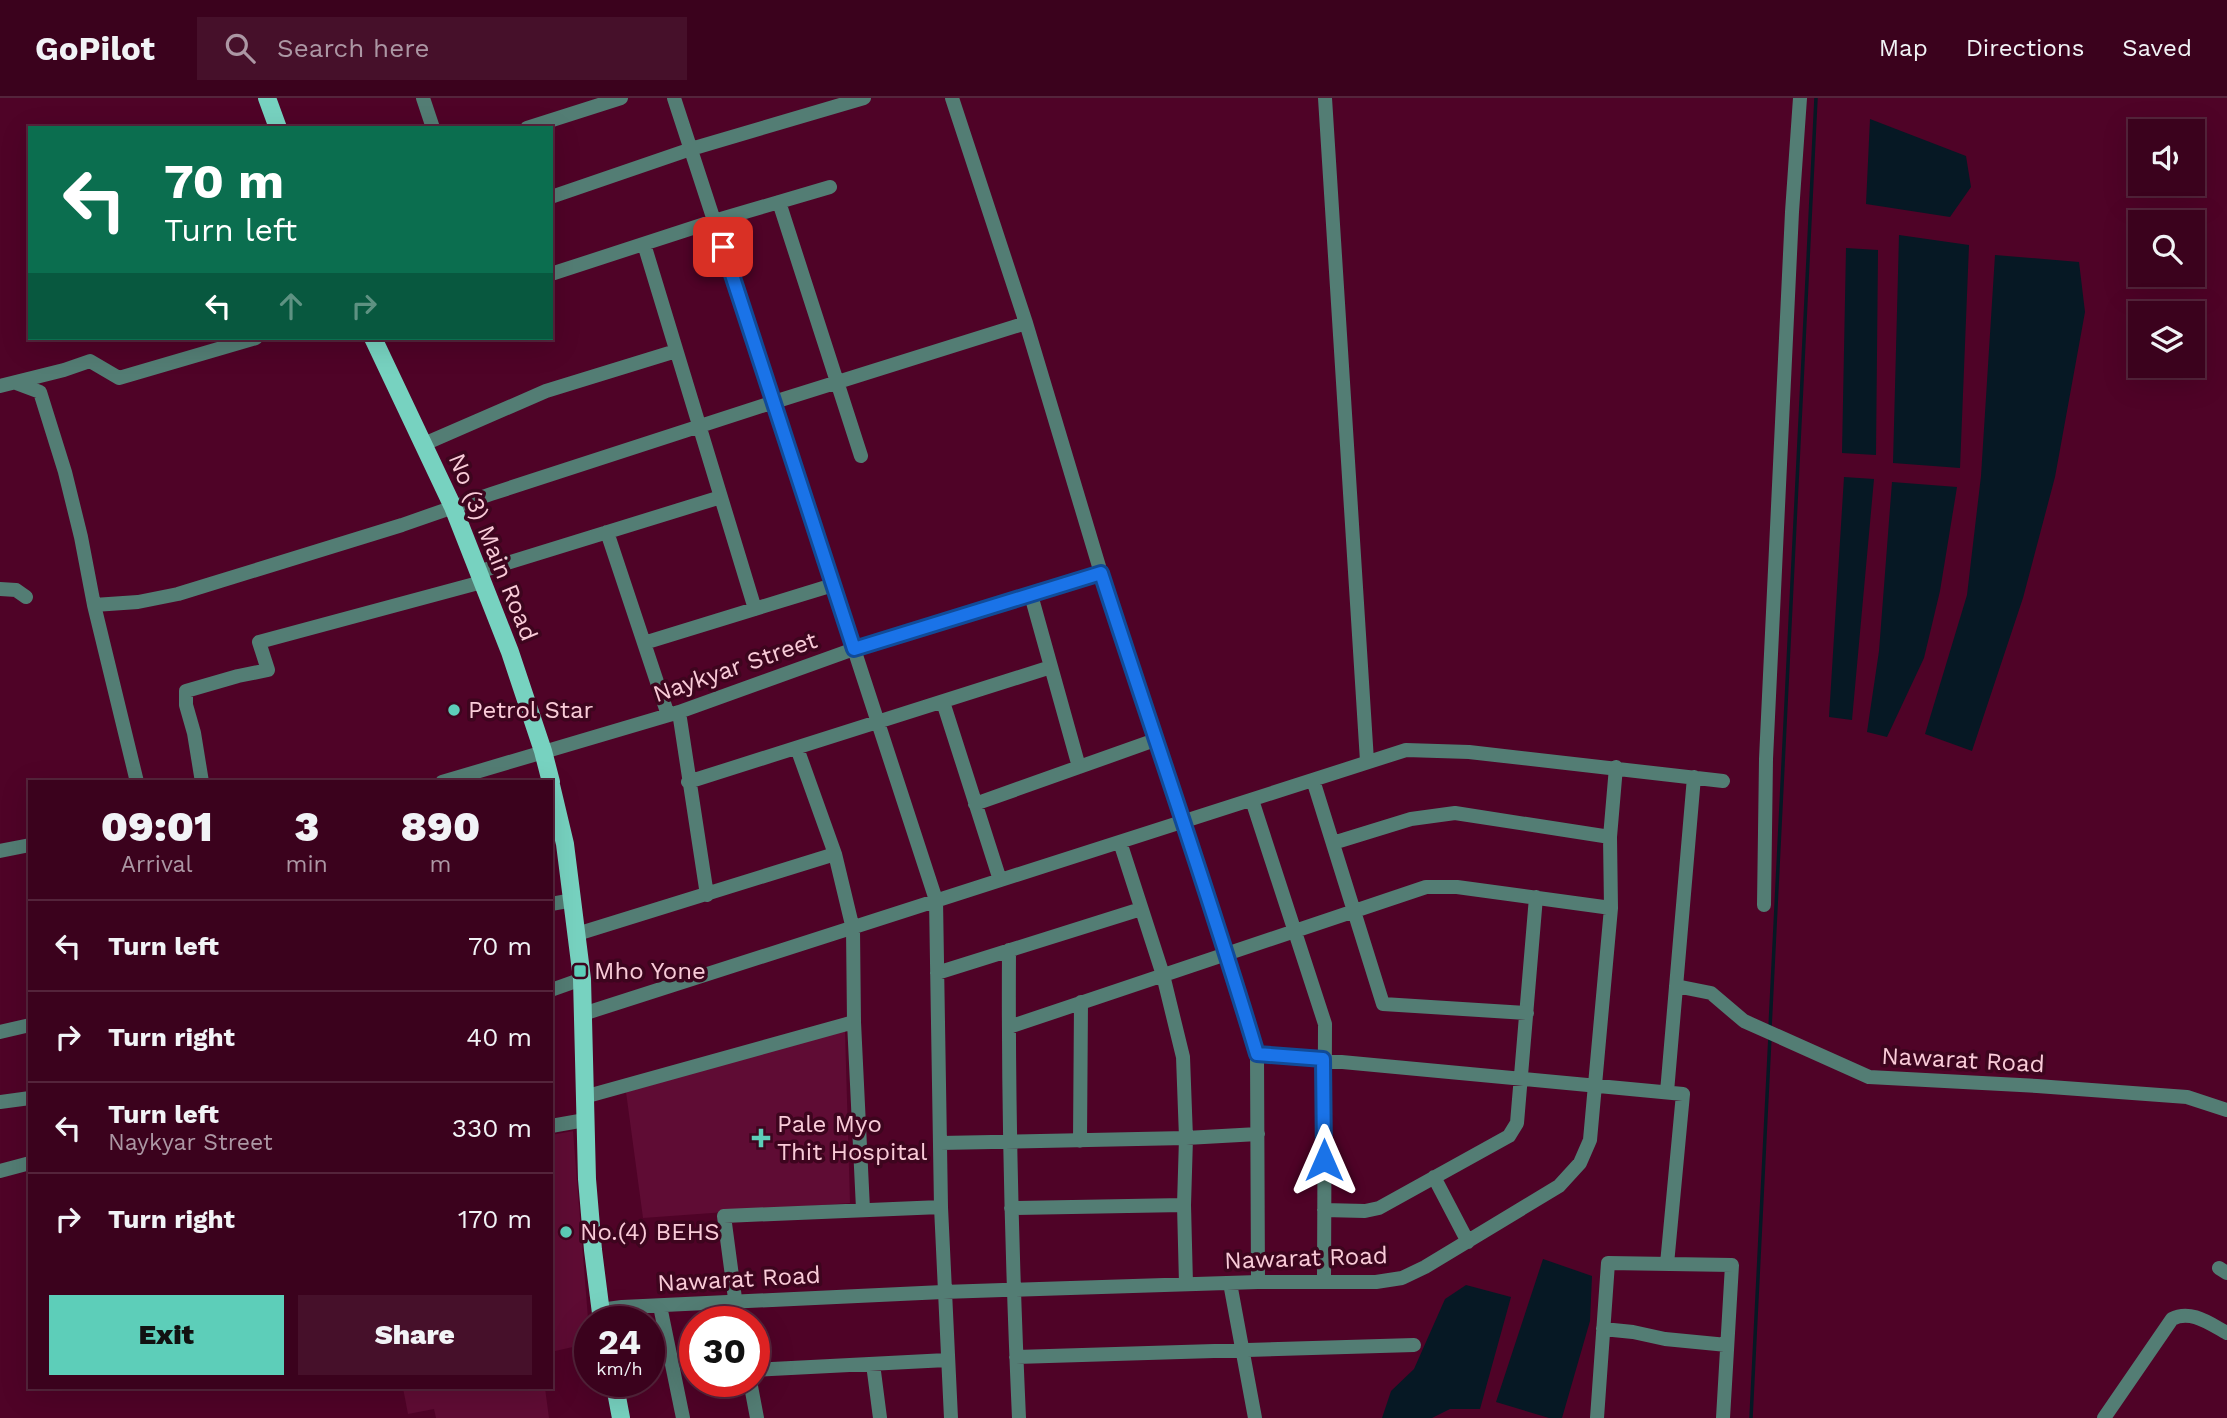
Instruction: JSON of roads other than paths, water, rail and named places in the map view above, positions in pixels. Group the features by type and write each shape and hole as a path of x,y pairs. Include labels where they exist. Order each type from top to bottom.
{"main road":[{"path":"267,98 277,126"},
{"name":"No (3) Main Road","path":"374,340 453,507 510,652 550,780"},
{"name":"No (3) Main Road","path":"553,792 565,844 582,979 585,1120 593,1250 600,1306"},
{"path":"617,1397 621,1418"}],"street":[{"path":"423,98 432,126"},
{"path":"532,126 597,102 621,98"},
{"path":"674,98 936,900 943,1293 951,1418"},
{"path":"553,196 691,149 864,98"},
{"path":"952,98 1026,323 1154,740 1227,953 1257,1054 1258,1282"},
{"path":"1325,98 1367,761"},
{"path":"1764,905 1766,759 1792,212 1800,98"},
{"path":"553,273 830,187"},
{"path":"779,202 861,456"},
{"path":"643,244 755,609"},
{"path":"94,605 138,602 178,594 402,525 699,426 1026,323"},
{"path":"0,386 90,361 119,378 249,340"},
{"path":"424,444 546,391 676,351"},
{"path":"16,383 40,392 65,472 137,780"},
{"path":"202,780 194,733 186,705 186,691 268,670 259,642 480,577 607,532 721,497"},
{"path":"607,532 644,643 673,713 707,895"},
{"name":"Naykyar Street","path":"449,780 673,713 854,649 1101,573"},
{"path":"644,643 833,585"},
{"path":"0,589 16,590 26,597"},
{"path":"1031,595 1079,767"},
{"path":"688,782 1051,667"},
{"path":"943,702 1000,880"},
{"path":"975,804 1154,740"},
{"path":"797,748 835,854 853,929 854,1022 863,1209"},
{"path":"583,1014 1406,750 1434,749 1616,767 1723,781"},
{"name":"Nawarat Road","path":"660,1306 1186,1284 1376,1282 1402,1278 1468,1242 1559,1186 1580,1163 1590,1140 1611,908 1611,837 1616,767"},
{"path":"1667,1092 1694,777"},
{"path":"1313,780 1383,1004 1527,1013"},
{"path":"1252,800 1325,1024 1324,1282"},
{"path":"1333,843 1410,819 1455,813 1611,837"},
{"path":"1120,842 1163,975 1183,1056 1186,1284"},
{"path":"0,851 28,845"},
{"path":"577,934 835,854"},
{"path":"1009,1027 1426,887 1457,887 1611,908"},
{"path":"1324,1210 1365,1211 1379,1208 1509,1136 1517,1123 1536,897"},
{"path":"553,904 573,900"},
{"path":"937,973 1141,909"},
{"path":"1009,950 1011,1208 1020,1418"},
{"path":"553,989 582,979"},
{"name":"Nawarat Road","path":"1676,986 1711,993 1744,1021 1869,1077 2187,1097 2227,1110"},
{"path":"1080,1141 1081,1002"},
{"path":"584,1097 854,1022"},
{"path":"0,1032 28,1026"},
{"path":"1257,1054 1684,1094 1667,1265"},
{"path":"0,1102 28,1098"},
{"path":"553,1126 585,1120"},
{"path":"940,1143 1258,1134"},
{"path":"0,1171 28,1164"},
{"path":"1434,1177 1468,1242"},
{"path":"1011,1208 1184,1205"},
{"path":"736,1306 724,1216 941,1207"},
{"path":"1597,1418 1608,1263 1732,1265 1723,1418"},
{"path":"1230,1283 1255,1418"},
{"path":"2104,1418 2172,1319 2192,1316 2227,1333"},
{"path":"1603,1329 1727,1345"},
{"path":"665,1331 682,1418"},
{"path":"1016,1357 1414,1345"},
{"path":"770,1369 947,1360"},
{"path":"873,1364 880,1418"},
{"path":"753,1397 757,1418"}],"water":[{"path":"1870,119 1966,156 1971,187 1950,217 1866,204"},
{"path":"1899,235 1969,245 1960,468 1893,463"},
{"path":"1846,248 1878,250 1876,455 1842,453"},
{"path":"1995,255 2079,262 2085,312 2055,477 2023,598 1972,751 1925,734 1967,595 1981,476"},
{"path":"1844,477 1874,479 1852,720 1829,717"},
{"path":"1892,482 1957,487 1940,591 1924,658 1887,737 1867,732 1879,651"},
{"path":"1543,1259 1592,1276 1590,1321 1562,1418 1549,1418 1496,1402"},
{"path":"1466,1285 1511,1297 1480,1409 1450,1409 1432,1418 1382,1418 1391,1391 1414,1369 1445,1299"}],"waterway":[{"path":"1770,1028 1816,98"},
{"path":"1751,1418 1770,1036"}],"place":[{"name":"Petrol Star","path":"454,710"},
{"name":"Mho Yone","path":"580,971"},
{"name":"Pale Myo Thit Hospital","path":"761,1138"},
{"name":"No.(4) BEHS","path":"566,1232"}]}
